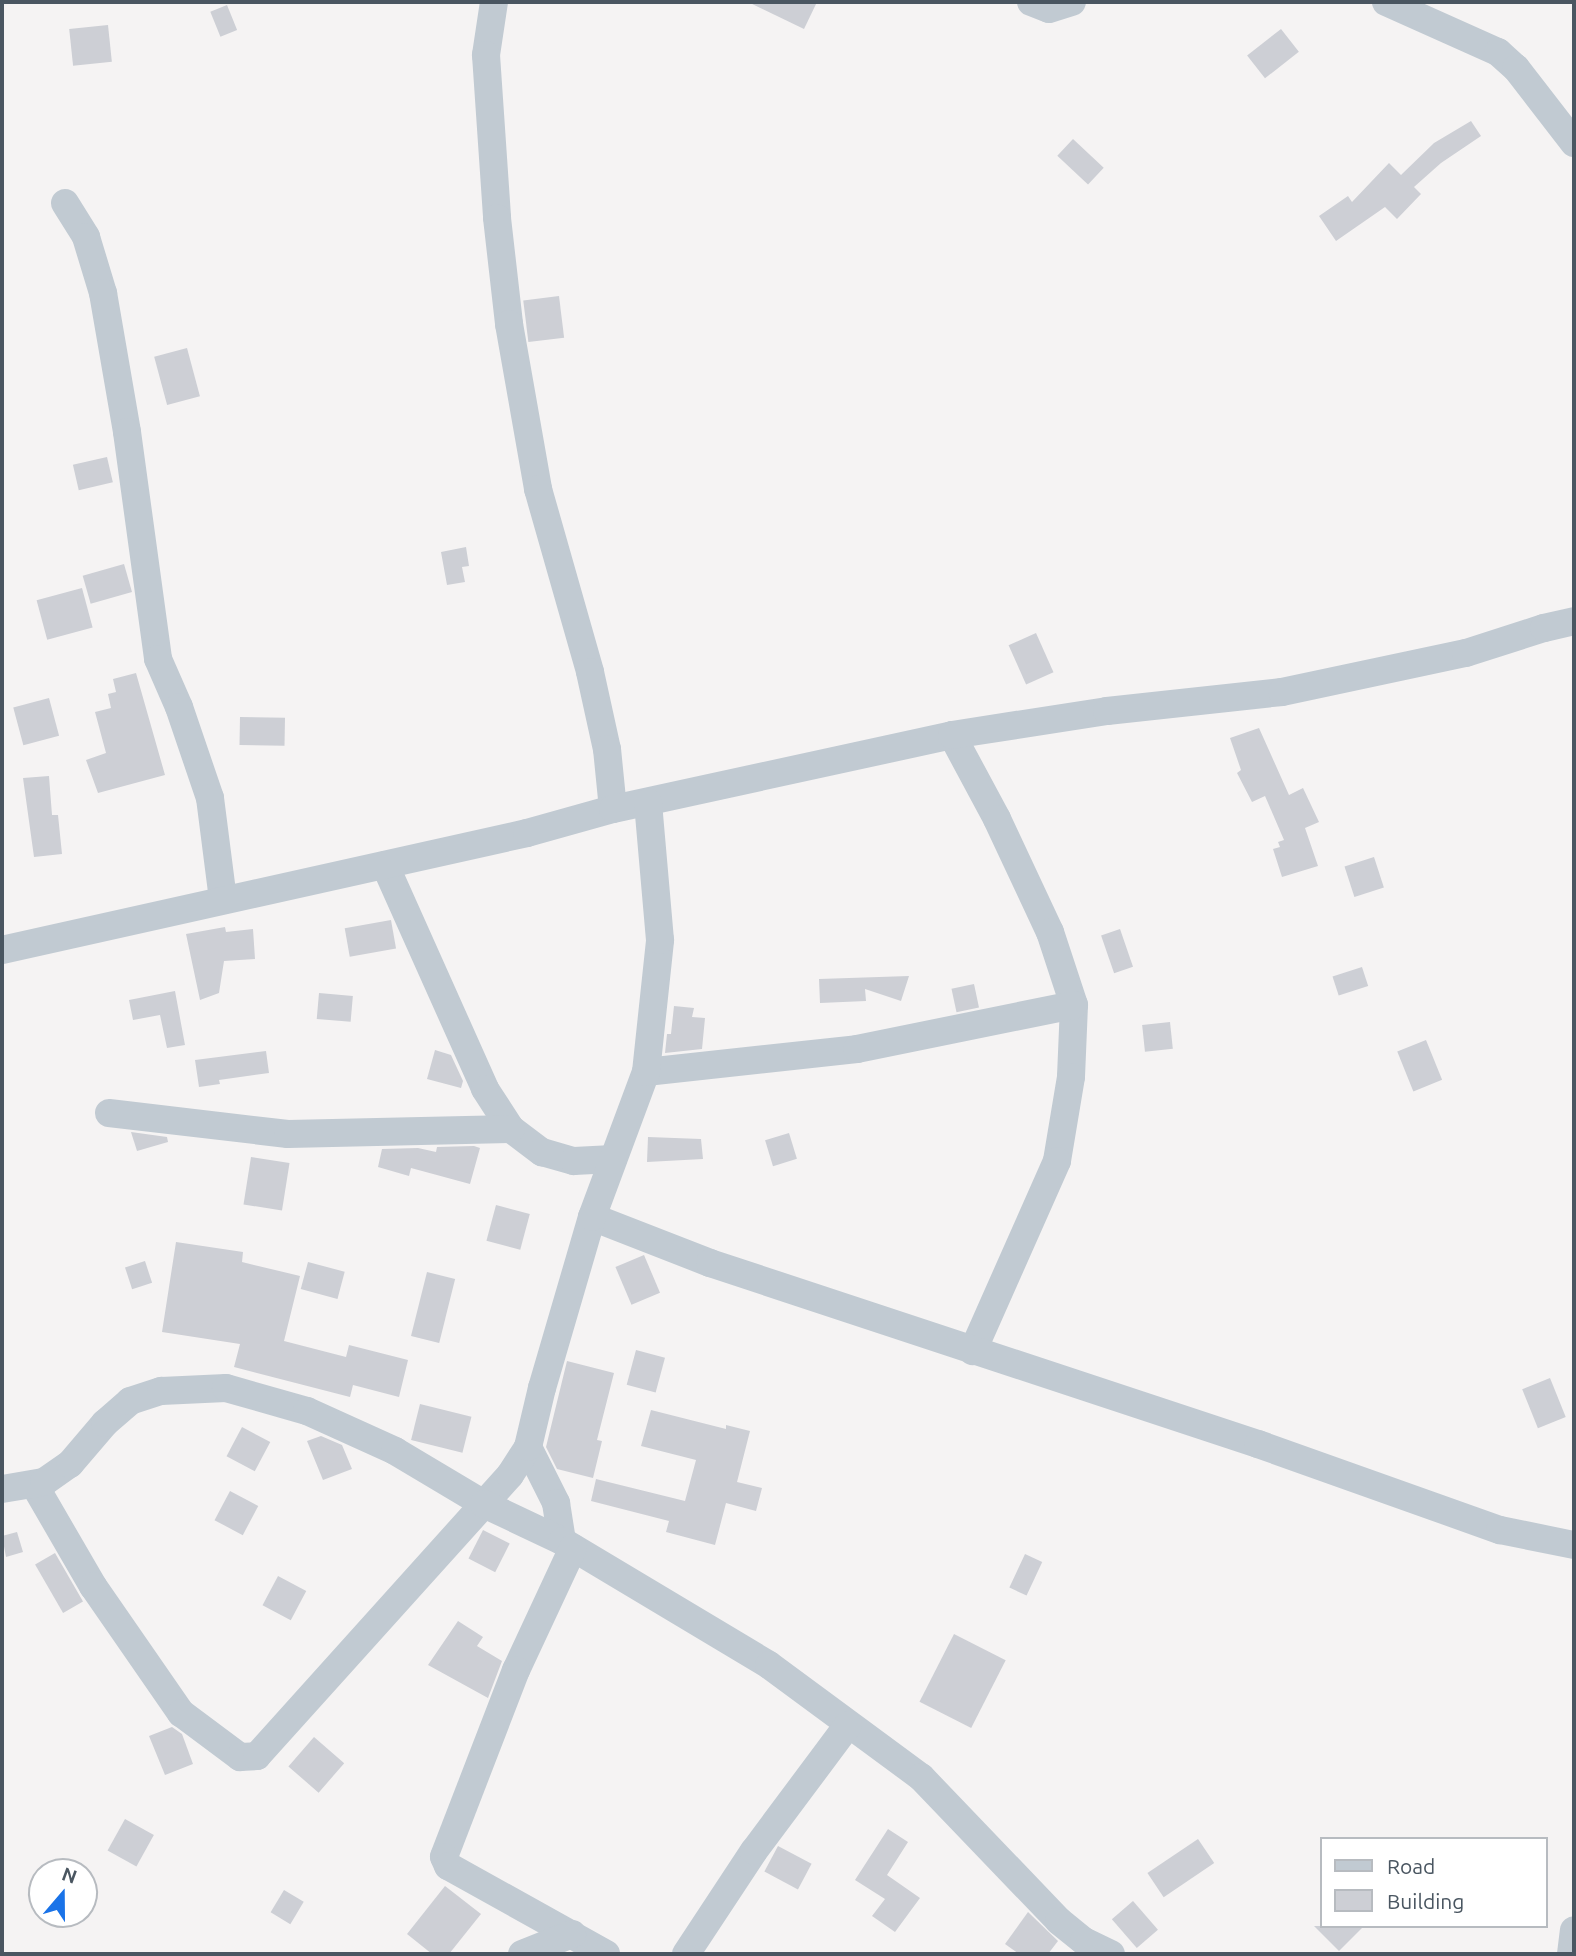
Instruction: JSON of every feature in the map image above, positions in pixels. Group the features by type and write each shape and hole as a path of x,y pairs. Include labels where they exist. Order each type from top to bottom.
{"street":[{"path":"494,2 486,55 497,218 509,324 538,489 596,698 607,749 613,809"},
{"path":"1031,2 1049,9 1072,2"},
{"path":"1386,2 1498,52 1516,68 1574,143"},
{"path":"65,203 86,237 103,293 127,432 158,659 180,707 210,798 223,900"},
{"path":"2,950 527,833 613,809 952,736 1107,711 1282,692 1466,653 1574,621"},
{"path":"952,736 997,819 1050,932 1074,1004 1072,1077 1056,1161 973,1351"},
{"path":"35,1486 93,1586 181,1713 240,1757 257,1756 510,1475 528,1447 542,1388 593,1217 612,1158 646,1072 660,940 648,803"},
{"path":"385,864 485,1089 511,1129 542,1152 574,1161 612,1158"},
{"path":"646,1072 857,1049 1074,1004"},
{"path":"109,1113 288,1134 511,1129"},
{"path":"593,1217 710,1263 1258,1444 1500,1530 1574,1545"},
{"path":"2,1489 35,1486 70,1464 105,1423 130,1401 161,1391 226,1388 307,1411 395,1451 484,1504 567,1545 769,1665 921,1777 1059,1921 1084,1941 1111,1954"},
{"path":"528,1447 556,1503 567,1545 444,1857 448,1866 606,1954"},
{"path":"686,1954 754,1851 849,1726"},
{"path":"1571,1954 1574,1930"},
{"path":"522,1954 572,1934"}],"building":[{"path":"748,2 817,2 804,29"},
{"path":"227,5 237,30 220,37 210,12"},
{"path":"108,25 112,62 73,66 69,29"},
{"path":"1281,29 1299,52 1265,78 1247,55"},
{"path":"1471,121 1481,136 1441,163 1414,187 1421,194 1397,219 1385,207 1336,241 1319,216 1348,196 1352,202 1389,163 1401,175 1434,143"},
{"path":"1073,139 1104,168 1088,184 1057,156"},
{"path":"559,296 564,338 528,342 523,300"},
{"path":"187,348 200,396 167,405 154,357"},
{"path":"107,457 113,482 79,490 73,465"},
{"path":"466,547 469,566 462,567 465,582 447,585 441,552"},
{"path":"124,564 132,592 91,604 83,576"},
{"path":"82,588 93,628 47,640 37,600"},
{"path":"1036,633 1053,672 1026,684 1009,645"},
{"path":"136,673 165,775 98,793 86,760 106,753 95,712 111,708 108,694 116,692 113,679"},
{"path":"49,698 59,736 23,745 13,708"},
{"path":"240,717 285,718 285,746 240,745"},
{"path":"1259,728 1289,795 1303,788 1319,822 1305,828 1318,866 1282,877 1273,849 1280,847 1278,842 1284,840 1265,796 1252,802 1237,773 1241,770 1230,738"},
{"path":"49,776 52,815 58,815 62,854 34,857 23,778"},
{"path":"1374,857 1384,887 1354,897 1345,867"},
{"path":"391,920 396,949 350,957 345,928"},
{"path":"225,927 226,932 253,929 255,959 224,961 219,993 200,1000 186,934"},
{"path":"1120,929 1133,967 1114,973 1101,936"},
{"path":"1362,967 1368,986 1339,996 1333,977"},
{"path":"909,976 901,1001 865,989 866,1001 820,1003 819,979"},
{"path":"974,984 979,1007 956,1012 952,989"},
{"path":"175,991 185,1045 167,1048 160,1015 133,1020 129,1000"},
{"path":"319,993 353,996 351,1022 317,1019"},
{"path":"674,1006 694,1008 692,1017 705,1018 702,1049 665,1053 667,1034 671,1034"},
{"path":"1170,1022 1173,1049 1145,1052 1142,1025"},
{"path":"1426,1040 1442,1080 1413,1091 1397,1052"},
{"path":"435,1050 451,1055 463,1081 461,1088 427,1079"},
{"path":"266,1051 269,1073 219,1080 220,1084 199,1087 195,1060"},
{"path":"131,1132 167,1137 168,1142 137,1151"},
{"path":"789,1133 797,1159 773,1166 765,1140"},
{"path":"648,1137 701,1139 703,1159 647,1162"},
{"path":"437,1147 480,1148 470,1184 411,1168 409,1176 378,1167 382,1149 418,1148 436,1152"},
{"path":"251,1157 290,1163 282,1211 243,1204"},
{"path":"496,1205 530,1214 520,1250 486,1241"},
{"path":"176,1242 243,1252 242,1262 300,1276 284,1341 346,1357 349,1345 408,1360 399,1397 353,1385 350,1397 234,1367 240,1344 162,1332"},
{"path":"644,1255 660,1293 631,1305 615,1267"},
{"path":"145,1261 152,1283 132,1289 125,1267"},
{"path":"308,1262 345,1272 337,1299 301,1289"},
{"path":"427,1272 455,1279 439,1343 411,1336"},
{"path":"636,1350 665,1358 656,1393 627,1385"},
{"path":"567,1361 614,1373 597,1440 602,1441 593,1478 557,1469 546,1447"},
{"path":"1550,1378 1566,1417 1538,1428 1522,1389"},
{"path":"420,1404 471,1417 462,1453 411,1440"},
{"path":"651,1410 726,1429 726,1425 750,1431 737,1482 762,1488 756,1511 726,1503 715,1545 666,1532 669,1521 591,1501 596,1479 685,1501 696,1460 641,1446"},
{"path":"242,1427 270,1442 255,1471 227,1456"},
{"path":"321,1436 342,1445 352,1469 323,1480 307,1441"},
{"path":"230,1491 258,1506 243,1535 215,1520"},
{"path":"483,1530 510,1544 495,1572 468,1559"},
{"path":"17,1532 23,1552 6,1557 2,1536"},
{"path":"55,1553 83,1601 63,1613 35,1564"},
{"path":"1025,1554 1042,1562 1027,1596 1009,1588"},
{"path":"278,1576 306,1591 291,1620 263,1605"},
{"path":"458,1621 483,1637 477,1646 502,1661 488,1698 428,1665"},
{"path":"954,1634 1006,1660 971,1728 919,1702"},
{"path":"172,1727 182,1734 193,1764 165,1775 149,1736"},
{"path":"314,1737 344,1763 319,1793 288,1766"},
{"path":"125,1819 154,1835 136,1866 108,1850"},
{"path":"888,1829 908,1842 887,1875 920,1898 895,1932 872,1916 885,1899 855,1880"},
{"path":"1198,1839 1214,1863 1164,1897 1147,1873"},
{"path":"778,1846 812,1864 798,1889 764,1872"},
{"path":"445,1886 481,1914 449,1954 432,1954 407,1934"},
{"path":"284,1890 304,1902 290,1924 271,1912"},
{"path":"1133,1901 1158,1930 1137,1948 1112,1919"},
{"path":"1028,1912 1058,1941 1048,1954 1019,1954 1005,1944"},
{"path":"1314,1926 1362,1928 1339,1951"}]}
